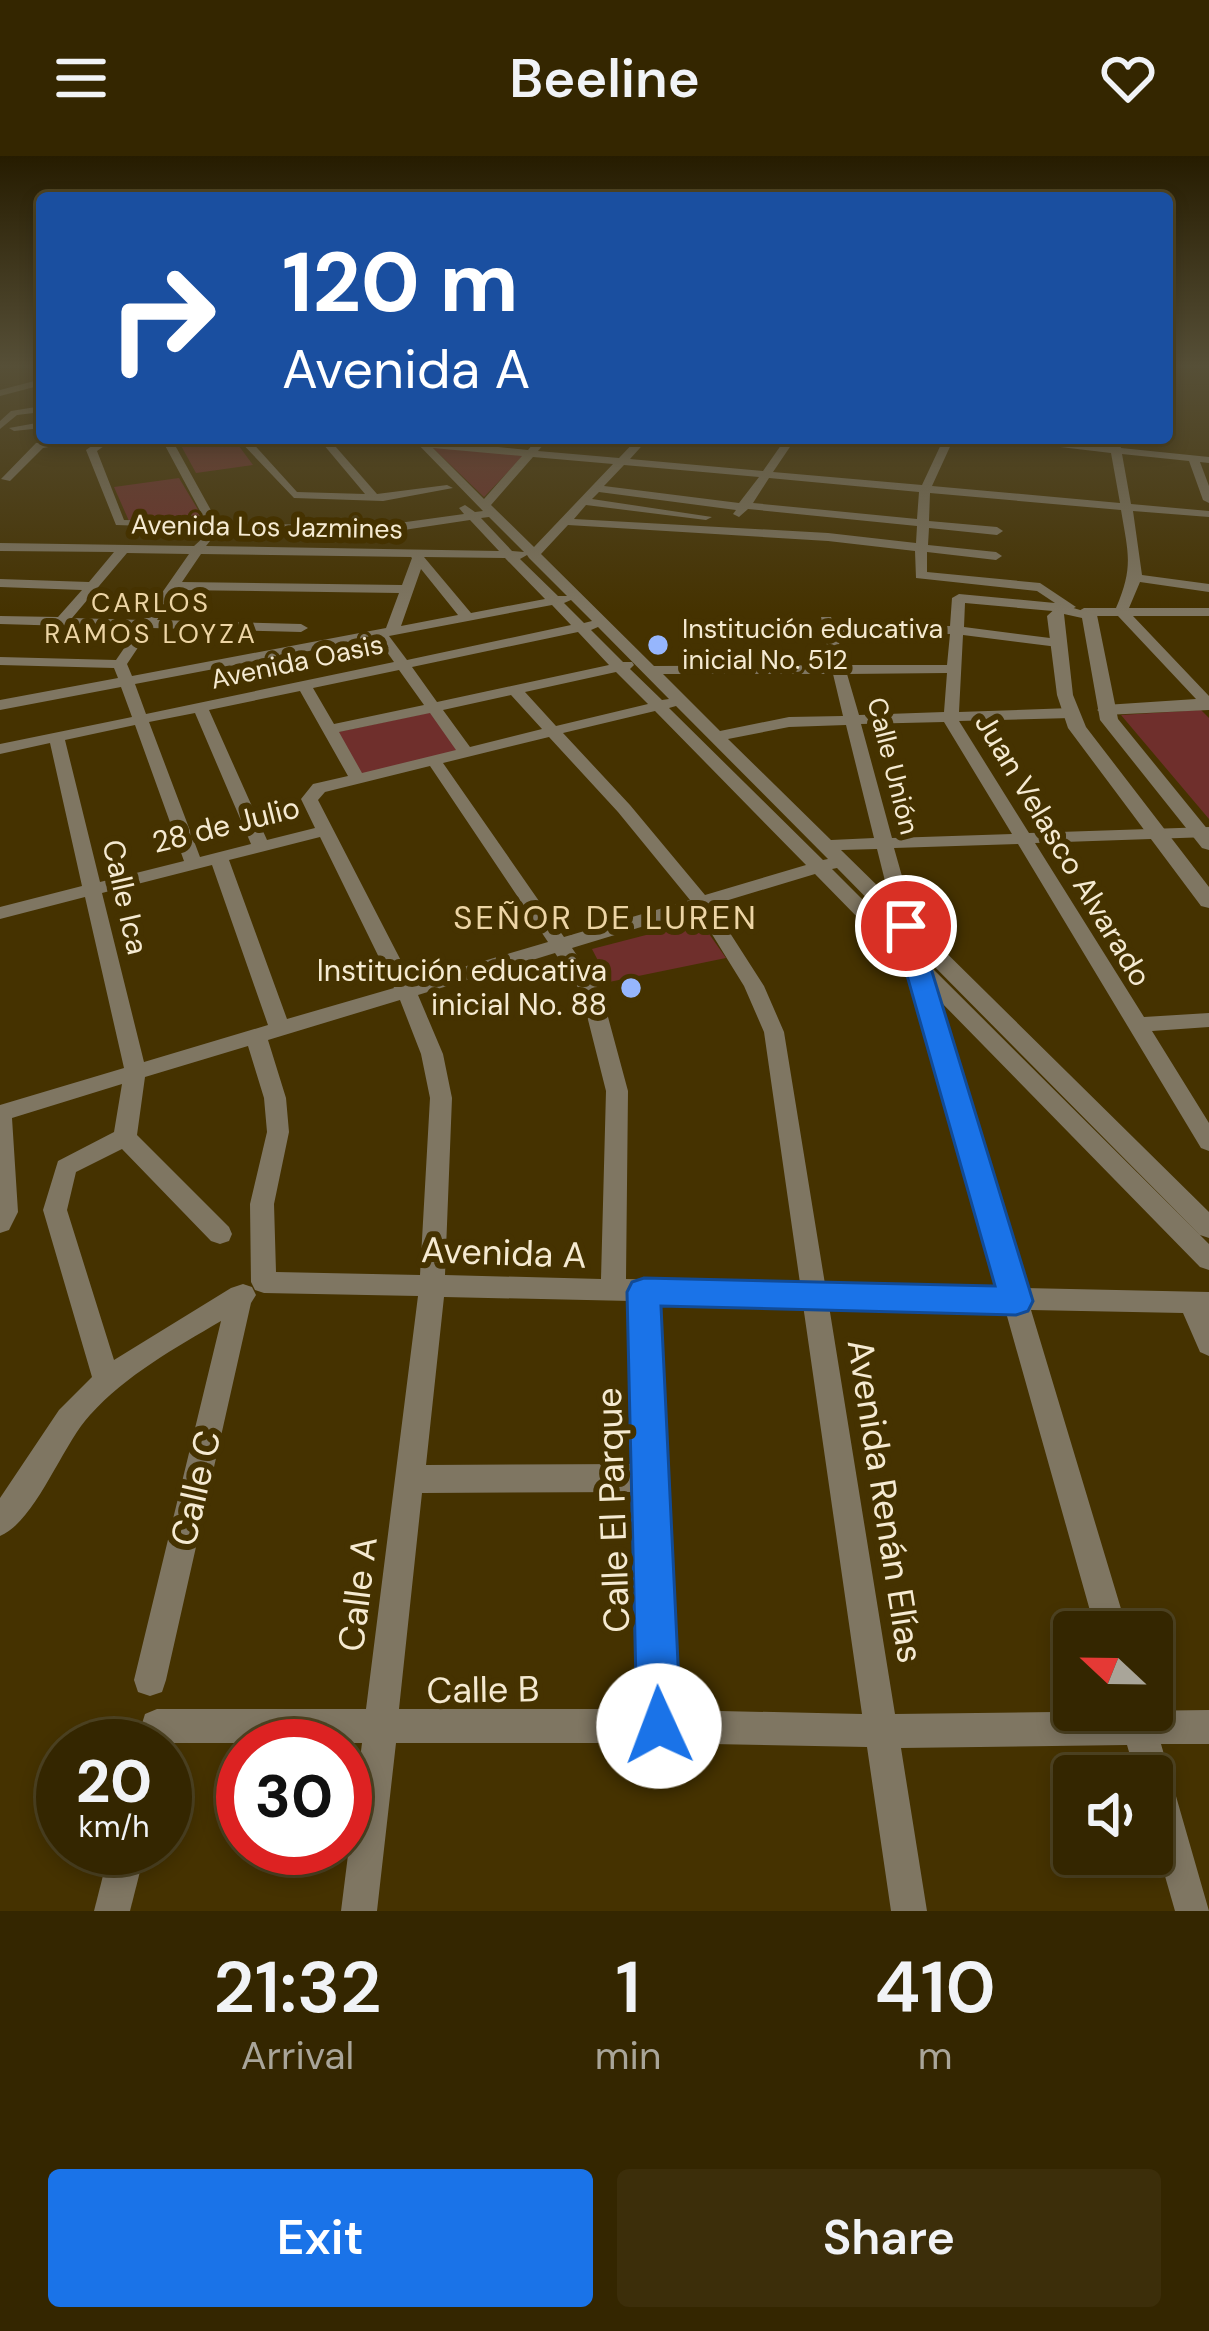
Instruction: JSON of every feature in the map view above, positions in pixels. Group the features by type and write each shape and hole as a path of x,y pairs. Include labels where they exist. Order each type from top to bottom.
{"street":[{"path":"6,478 36,449"},
{"path":"93,449 120,523 377,530 483,512 535,449"},
{"path":"172,449 214,526"},
{"path":"251,449 288,493 374,498 447,488"},
{"path":"332,449 374,498"},
{"path":"409,449 447,488 533,555 719,736 833,857 924,976 1209,1228"},
{"path":"427,449 483,512 509,556 661,705 906,926 1209,1260"},
{"path":"494,449 1209,514"},
{"path":"533,555 571,522 635,449"},
{"path":"734,526 742,506 782,449"},
{"path":"944,449 925,490 918,570 932,578 1040,587 1073,610 1105,710 1206,836"},
{"path":"1114,449 1135,578 1124,606"},
{"path":"1143,449 1204,457 1209,500"},
{"path":"799,536 814,479"},
{"path":"599,489 997,531"},
{"path":"996,582 998,496"},
{"path":"587,502 799,536 996,556"},
{"path":"571,522 734,526"},
{"path":"194,864 123,673 146,624 214,526"},
{"path":"559,534 824,548"},
{"name":"Avenida Los Jazmines","path":"0,547 533,555"},
{"path":"0,566 18,548"},
{"path":"61,622 124,549"},
{"path":"282,587 303,551"},
{"path":"467,754 400,665 386,633 417,556 468,618"},
{"path":"1135,578 1209,588"},
{"path":"0,584 92,586"},
{"path":"174,586 404,589"},
{"path":"290,653 320,588"},
{"path":"0,705 123,673 290,653 576,597"},
{"path":"1058,643 957,630 959,598 1073,610 1124,606 1209,612"},
{"path":"1124,606 1208,704"},
{"path":"1073,610 1055,616 1070,713 1209,901"},
{"path":"0,620 301,628"},
{"name":"Avenida Oasis","path":"0,748 603,623"},
{"name":"Calle Unión","path":"957,630 827,626 906,926 1106,1611"},
{"name":"Juan Velasco Alvarado","path":"957,630 951,720 1209,1142"},
{"path":"1,663 123,673"},
{"path":"329,730 621,667 955,669"},
{"path":"304,685 358,779"},
{"name":"Avenida Renán Elías","path":"515,690 701,904 762,998 774,1032 909,1911"},
{"path":"328,830 309,800 312,793 682,700"},
{"path":"1105,710 1208,704"},
{"path":"200,707 261,847"},
{"path":"719,736 789,722 1070,713"},
{"name":"Calle Ica","path":"56,737 135,1070"},
{"name":"Calle El Parque","path":"435,762 591,991 617,1091 629,1292 650,1478 659,1726"},
{"name":"28 de Julio","path":"0,913 328,830"},
{"name":"Calle A","path":"328,830 407,993 432,1054 442,1098 432,1286 359,1911"},
{"path":"2,1222 0,1113 562,948 884,842 1206,836"},
{"name":"Calle C","path":"150,1680 252,1289 262,1204 278,1132 268,1032 219,858"},
{"path":"1138,1024 1209,1019"},
{"path":"125,1137 135,1070"},
{"path":"125,1137 220,1234"},
{"path":"107,1381 55,1210 66,1167 125,1137"},
{"name":"Avenida A","path":"252,1289 432,1286 1200,1304"},
{"path":"0,1522 36,1477 75,1411 107,1381 252,1289"},
{"path":"1200,1304 1209,1344"},
{"path":"409,1479 650,1478"},
{"name":"Calle B","path":"192,1735 659,1726 881,1731 1053,1722"},
{"name":"Calle B","path":"1173,1722 1209,1726"},
{"path":"1140,1731 1193,1911"},
{"path":"112,1911 121,1875"}],"shaded area":[{"path":"183,449 241,449 253,465 196,473"},
{"path":"434,449 525,454 484,497"},
{"path":"179,478 206,523 129,521 114,487"},
{"path":"1201,710 1209,718 1209,819 1121,715"},
{"path":"432,712 459,751 361,774 338,732"},
{"path":"700,921 726,958 609,982 592,949"}],"place":[{"name":"Institución educativa inicial No. 512","path":"658,645"},
{"name":"Institución educativa inicial No. 88","path":"631,988"}],"district":[{"name":"CARLOS RAMOS LOYZA","path":"151,618"},
{"name":"SEÑOR DE LUREN","path":"606,917"}],"route":[{"path":"659,1726 644,1292 1016,1301 906,926"}]}
